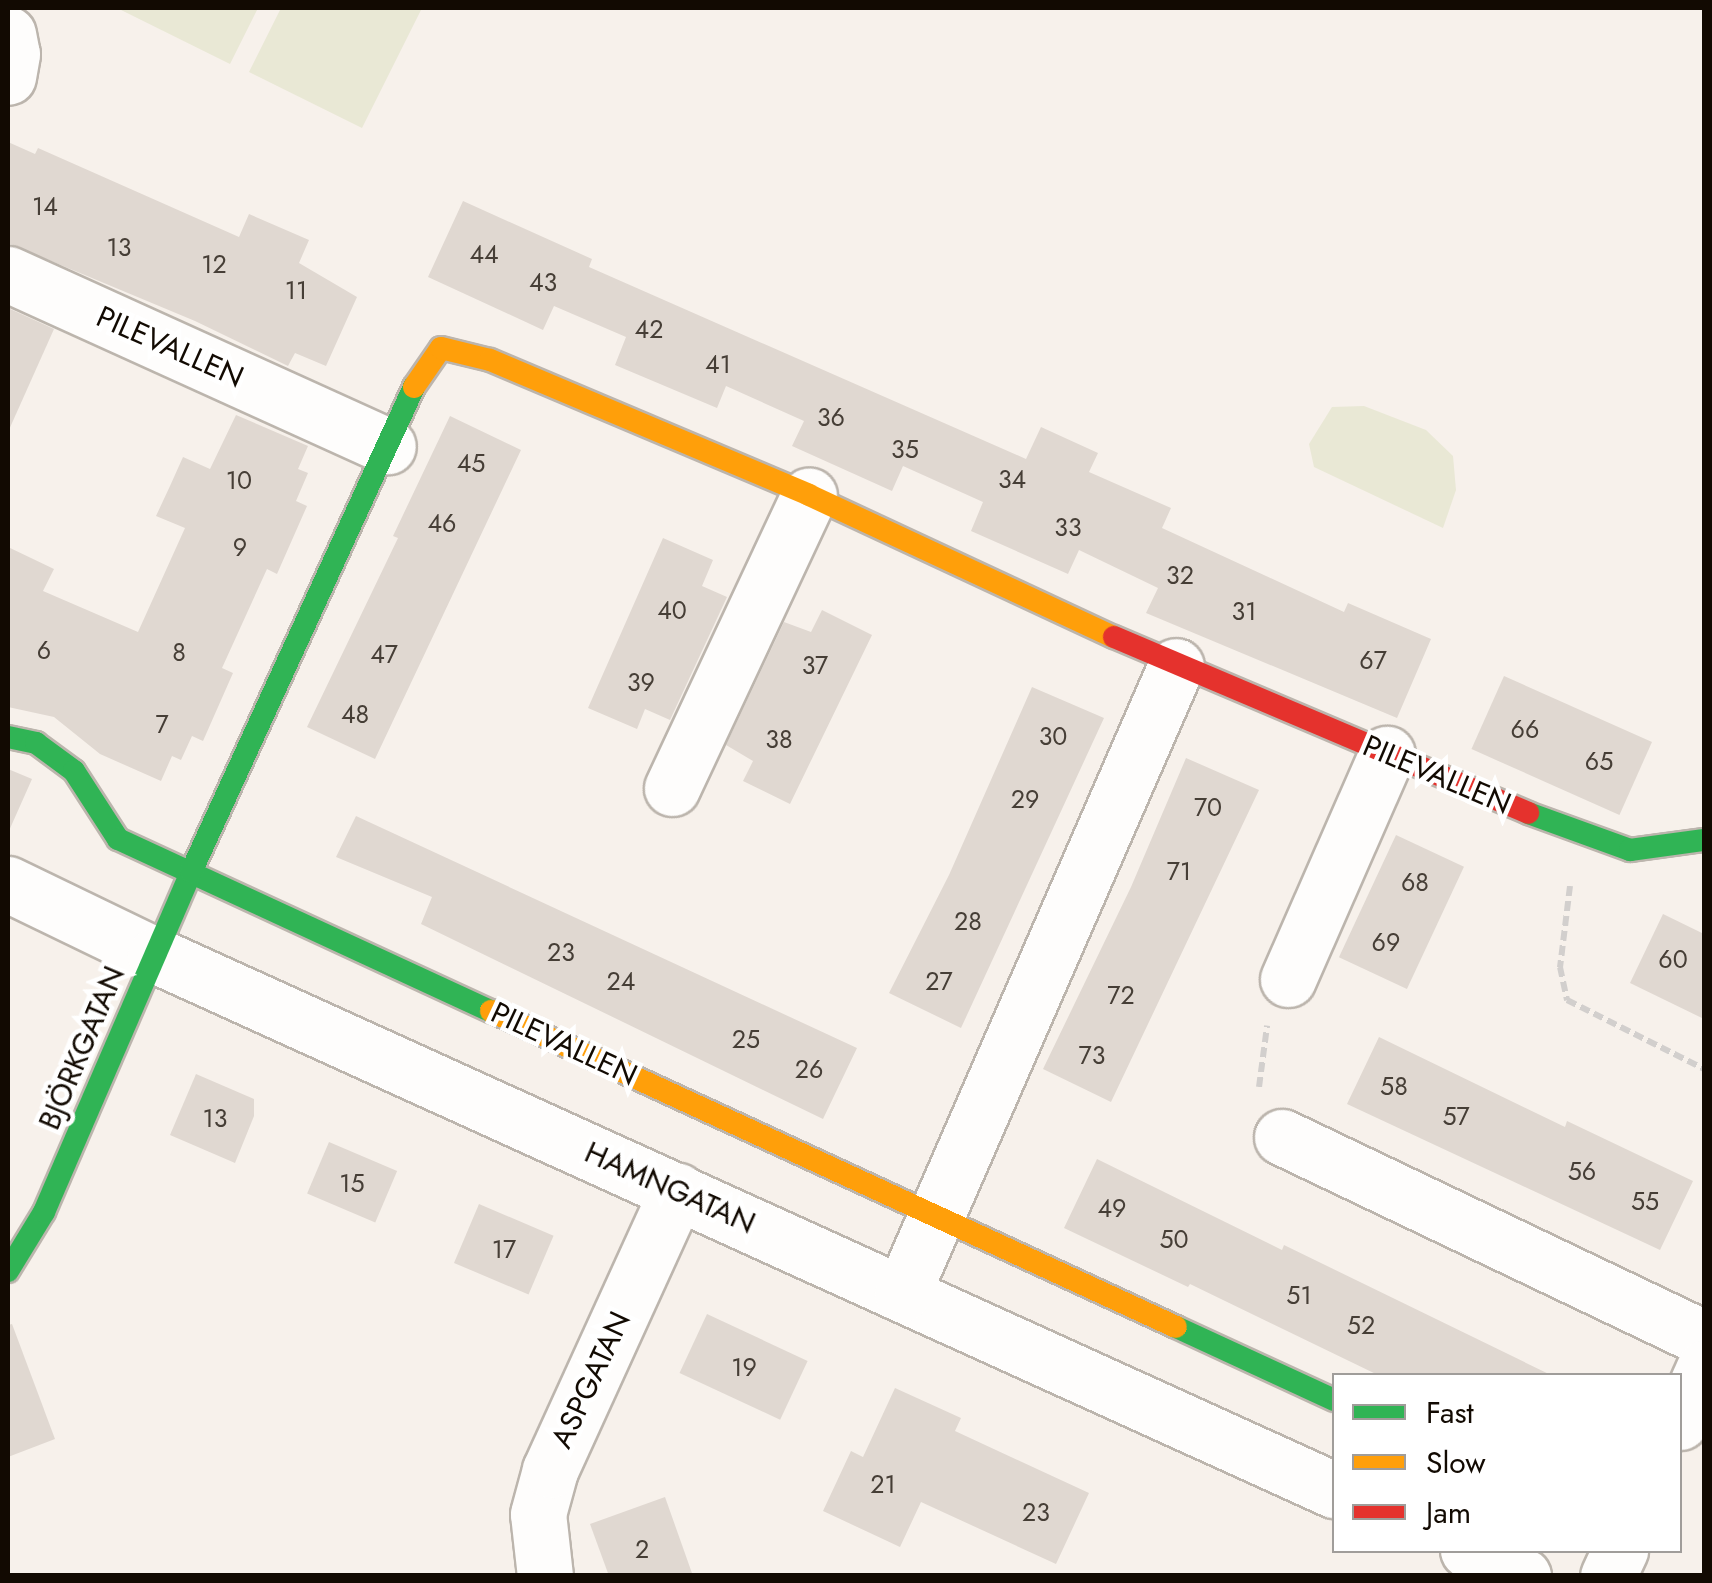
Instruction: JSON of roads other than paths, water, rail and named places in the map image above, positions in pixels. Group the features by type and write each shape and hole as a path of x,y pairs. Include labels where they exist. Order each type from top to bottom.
{"street":[{"path":"8,34 12,54 8,77"},
{"name":"PILEVALLEN","path":"8,274 388,446"},
{"name":"PILEVALLEN","path":"155,955 421,371 441,348 490,360 808,495 1176,666 1576,833 1630,850 1704,840"},
{"path":"672,788 808,495"},
{"path":"902,1294 1176,666"},
{"name":"PILEVALLEN","path":"8,737 36,743 74,771 118,839 1332,1399"},
{"path":"1288,979 1386,754"},
{"name":"HAMNGATAN","path":"8,884 155,955 1332,1489"},
{"name":"BJÖRKGATAN","path":"8,1271 44,1212 155,955"},
{"path":"1282,1137 1704,1338"},
{"name":"ASPGATAN","path":"545,1576 538,1514 550,1470 677,1191"},
{"path":"1682,1418 1704,1368"},
{"path":"1474,1553 1523,1576"},
{"path":"1608,1576 1619,1553"}]}
